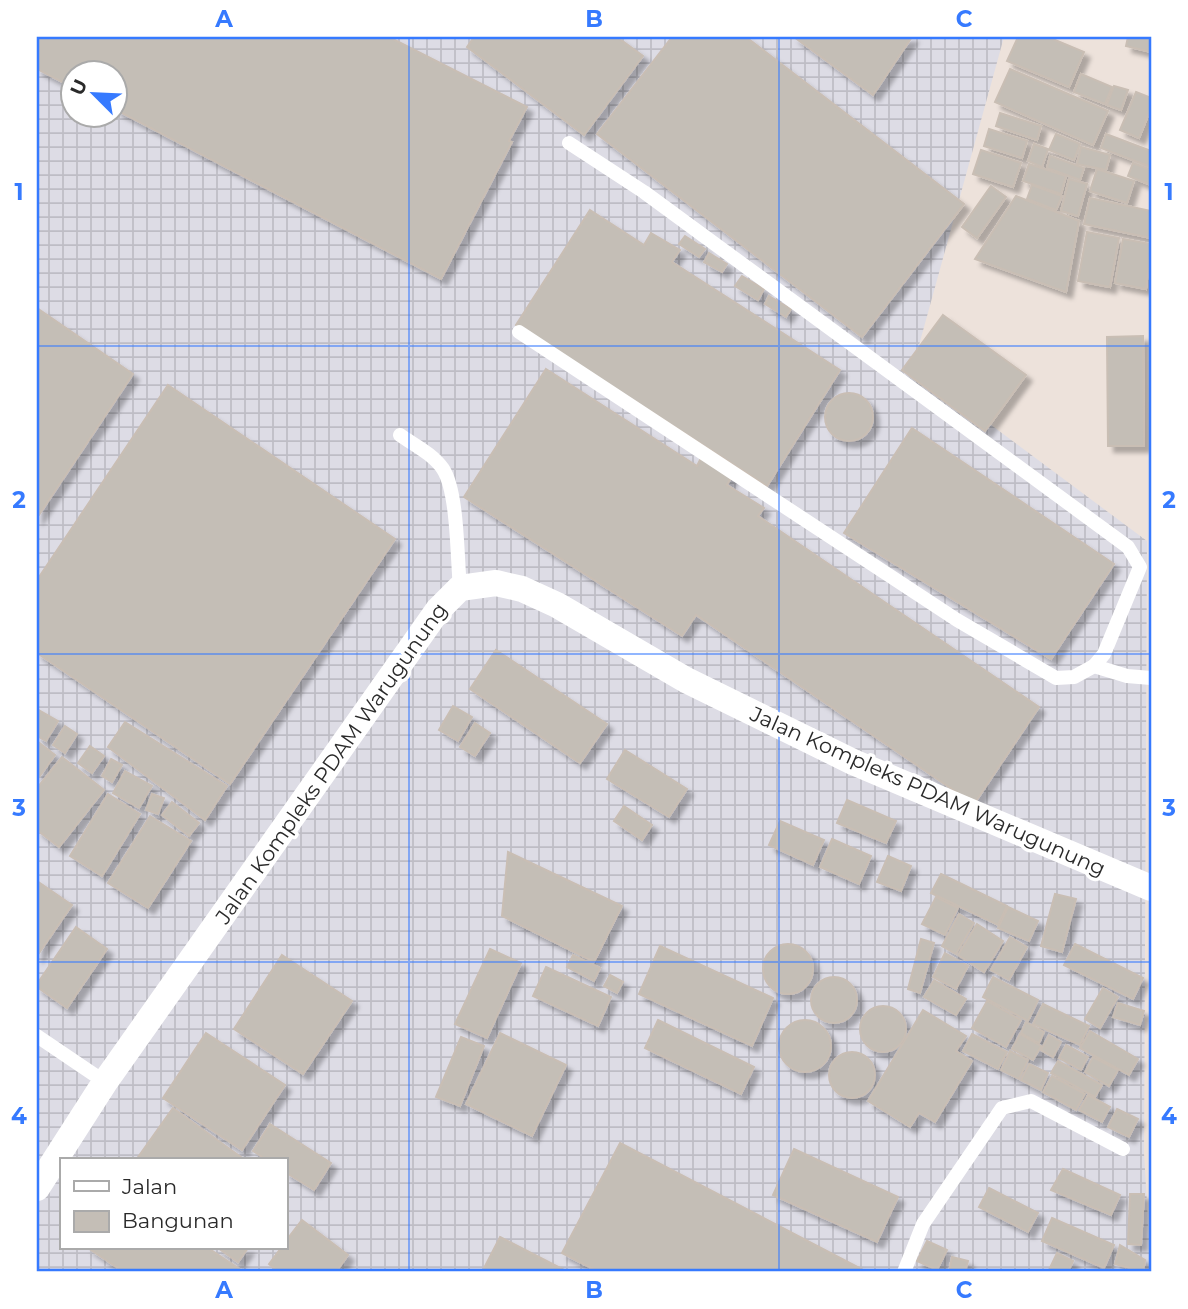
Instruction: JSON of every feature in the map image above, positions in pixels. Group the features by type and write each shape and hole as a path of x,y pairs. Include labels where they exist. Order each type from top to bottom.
{"street":[{"name":"Jalan Kompleks PDAM Warugunung","path":"37,1188 106,1082 438,610 460,588 496,583 522,589 558,606 686,680 853,762 1151,888"}],"lane":[{"path":"519,332 957,620 1056,678 1074,677 1094,666 1104,654 1140,567 1128,547 655,200 569,143"},
{"path":"400,435 436,460 444,471 454,511 460,588"},
{"path":"1094,666 1127,676 1151,678"},
{"path":"37,1036 106,1082"},
{"path":"904,1272 923,1224 1002,1108 1031,1101 1123,1149"}],"shaded area":[{"path":"37,37 1004,37 913,367 1147,541 1144,1153 1151,1272 37,1272"}],"building":[{"path":"37,37 389,37 527,107 509,141 512,142 441,279 130,117 130,60 60,60 60,81 37,69"},
{"path":"474,37 617,37 643,56 584,135 467,47"},
{"path":"672,37 746,37 964,204 862,337 597,134"},
{"path":"794,37 912,37 873,95"},
{"path":"1018,37 1048,37 1084,52 1069,87 1007,61"},
{"path":"1128,37 1151,37 1151,52 1126,46"},
{"path":"1010,69 1108,111 1093,145 995,102"},
{"path":"1081,74 1112,87 1105,104 1074,92"},
{"path":"1114,86 1128,90 1121,110 1107,105"},
{"path":"1136,92 1151,98 1151,108 1139,138 1120,130"},
{"path":"1000,113 1041,126 1037,140 996,126"},
{"path":"989,129 1027,141 1022,158 984,146"},
{"path":"1056,134 1080,144 1074,160 1049,150"},
{"path":"1106,134 1151,151 1151,167 1101,148"},
{"path":"1034,144 1048,149 1042,167 1028,161"},
{"path":"1081,147 1110,155 1106,170 1077,164"},
{"path":"981,150 1021,163 1013,187 973,174"},
{"path":"1050,156 1084,168 1080,180 1047,168"},
{"path":"1133,163 1151,170 1151,185 1128,176"},
{"path":"1029,164 1066,176 1061,194 1023,181"},
{"path":"1097,169 1134,181 1127,203 1090,191"},
{"path":"1069,179 1087,184 1078,216 1061,211"},
{"path":"1032,185 1062,196 1056,210 1027,199"},
{"path":"991,186 1006,197 977,238 962,227"},
{"path":"1016,196 1079,221 1066,292 975,259"},
{"path":"1090,198 1151,211 1151,238 1084,224"},
{"path":"590,210 644,245 651,233 680,250 672,262 840,370 767,486 516,325"},
{"path":"1087,232 1119,238 1110,287 1078,281"},
{"path":"685,236 705,249 699,257 679,244"},
{"path":"1123,239 1151,244 1146,289 1115,283"},
{"path":"709,253 727,264 722,272 704,262"},
{"path":"742,276 764,289 758,300 735,286"},
{"path":"769,296 791,309 786,317 765,304"},
{"path":"37,308 133,374 37,518"},
{"path":"943,315 1026,375 985,431 902,370"},
{"path":"1143,336 1144,446 1108,446 1107,337"},
{"path":"546,369 697,466 702,456 733,474 727,485 764,508 758,516 1039,707 974,804 696,615 682,636 464,497"},
{"path":"168,385 395,539 230,784 37,653 37,580"},
{"path":"849,393 866,400 873,417 866,434 849,441 832,434 825,417 832,400"},
{"path":"912,428 1114,564 1051,659 844,533"},
{"path":"496,650 607,724 580,763 470,689"},
{"path":"453,706 472,717 458,741 439,730"},
{"path":"37,709 58,721 46,741 37,736"},
{"path":"125,722 227,786 205,820 108,747"},
{"path":"475,723 490,733 475,756 460,747"},
{"path":"65,726 77,734 65,753 53,745"},
{"path":"37,741 55,755 37,780"},
{"path":"90,746 104,756 92,773 78,763"},
{"path":"625,750 687,789 669,817 607,779"},
{"path":"62,757 104,790 59,847 37,830 37,788"},
{"path":"111,759 122,765 112,782 102,776"},
{"path":"125,771 152,786 139,808 113,793"},
{"path":"108,794 140,814 102,876 70,856"},
{"path":"152,794 164,798 158,814 146,810"},
{"path":"847,800 896,821 886,843 837,823"},
{"path":"172,802 199,823 189,836 162,815"},
{"path":"624,806 652,825 642,840 614,821"},
{"path":"150,816 191,841 148,908 108,883"},
{"path":"780,821 824,840 813,865 769,845"},
{"path":"832,839 871,856 859,884 820,867"},
{"path":"508,852 622,906 594,962 502,916"},
{"path":"888,856 911,866 901,891 877,882"},
{"path":"941,874 1007,906 998,925 931,893"},
{"path":"37,881 72,905 37,956"},
{"path":"1055,894 1076,899 1062,952 1041,946"},
{"path":"936,897 958,908 945,935 922,924"},
{"path":"1008,907 1038,921 1029,941 998,928"},
{"path":"959,914 974,923 956,954 942,946"},
{"path":"977,924 1003,941 984,972 958,955"},
{"path":"76,927 107,949 67,1008 37,987 37,984"},
{"path":"1010,937 1027,947 1009,980 991,970"},
{"path":"921,939 934,943 920,993 908,989"},
{"path":"788,944 805,952 813,969 805,986 788,994 771,986 763,969 771,952"},
{"path":"1075,944 1143,978 1133,999 1064,965"},
{"path":"660,946 773,998 752,1046 639,994"},
{"path":"490,949 521,963 487,1038 455,1024"},
{"path":"945,953 968,966 956,989 933,977"},
{"path":"282,955 352,1001 303,1074 234,1029"},
{"path":"573,955 600,968 594,981 567,967"},
{"path":"546,967 611,997 598,1026 533,996"},
{"path":"610,975 623,982 617,993 604,986"},
{"path":"834,977 850,984 857,1000 850,1016 834,1023 818,1016 811,1000 818,984"},
{"path":"993,977 1038,1000 1028,1021 983,997"},
{"path":"934,980 966,999 956,1015 924,997"},
{"path":"1103,988 1118,997 1100,1028 1085,1019"},
{"path":"987,1001 1021,1020 1006,1047 972,1028"},
{"path":"1118,1003 1144,1011 1140,1025 1113,1017"},
{"path":"1043,1004 1089,1026 1080,1045 1033,1024"},
{"path":"883,1006 892,1007 899,1013 905,1020 905,1038 899,1045 892,1051 883,1052 874,1051 867,1045 861,1038 860,1029 861,1020 867,1013 874,1007"},
{"path":"923,1010 966,1036 956,1051 972,1061 935,1122 919,1113 910,1127 868,1101"},
{"path":"658,1020 754,1067 741,1094 645,1048"},
{"path":"805,1020 815,1022 823,1028 829,1036 829,1056 823,1064 815,1070 805,1072 795,1070 787,1064 781,1056 779,1046 781,1036 787,1028 795,1022"},
{"path":"1026,1022 1044,1032 1039,1043 1021,1033"},
{"path":"1090,1031 1138,1059 1129,1075 1080,1048"},
{"path":"206,1033 285,1085 242,1150 163,1098"},
{"path":"500,1033 566,1065 532,1136 466,1104"},
{"path":"972,1034 1007,1052 998,1069 963,1051"},
{"path":"1020,1034 1041,1046 1033,1060 1012,1049"},
{"path":"1049,1035 1061,1042 1053,1057 1041,1050"},
{"path":"461,1037 484,1046 460,1106 436,1097"},
{"path":"1066,1045 1088,1057 1081,1070 1059,1058"},
{"path":"1010,1051 1028,1060 1019,1079 1001,1070"},
{"path":"852,1052 868,1059 875,1075 868,1091 852,1098 836,1091 829,1075 836,1059"},
{"path":"1093,1057 1118,1070 1109,1086 1085,1072"},
{"path":"1058,1061 1102,1085 1095,1097 1051,1073"},
{"path":"1029,1064 1048,1073 1041,1090 1021,1080"},
{"path":"1052,1076 1085,1094 1076,1110 1043,1092"},
{"path":"1088,1095 1110,1107 1102,1122 1079,1110"},
{"path":"173,1108 242,1158 137,1158"},
{"path":"1117,1109 1138,1119 1129,1137 1108,1127"},
{"path":"270,1124 331,1163 314,1190 287,1173 287,1158 264,1158 253,1151"},
{"path":"620,1143 867,1272 599,1272 562,1253"},
{"path":"794,1149 898,1197 877,1242 773,1195"},
{"path":"1063,1169 1120,1195 1111,1215 1051,1190"},
{"path":"989,1188 1038,1213 1028,1232 979,1207"},
{"path":"1130,1194 1144,1194 1141,1245 1128,1244"},
{"path":"1052,1218 1114,1245 1104,1268 1042,1241"},
{"path":"302,1220 348,1255 336,1272 279,1272 269,1264 280,1250 287,1250 287,1239"},
{"path":"500,1237 568,1272 482,1272"},
{"path":"927,1241 947,1250 937,1270 917,1261"},
{"path":"1120,1245 1145,1260 1143,1272 1115,1264"},
{"path":"91,1250 211,1250 244,1272 124,1272"},
{"path":"221,1250 247,1250 238,1262"},
{"path":"1057,1253 1073,1261 1068,1272 1048,1272"},
{"path":"952,1257 968,1261 965,1272 949,1272"}]}
